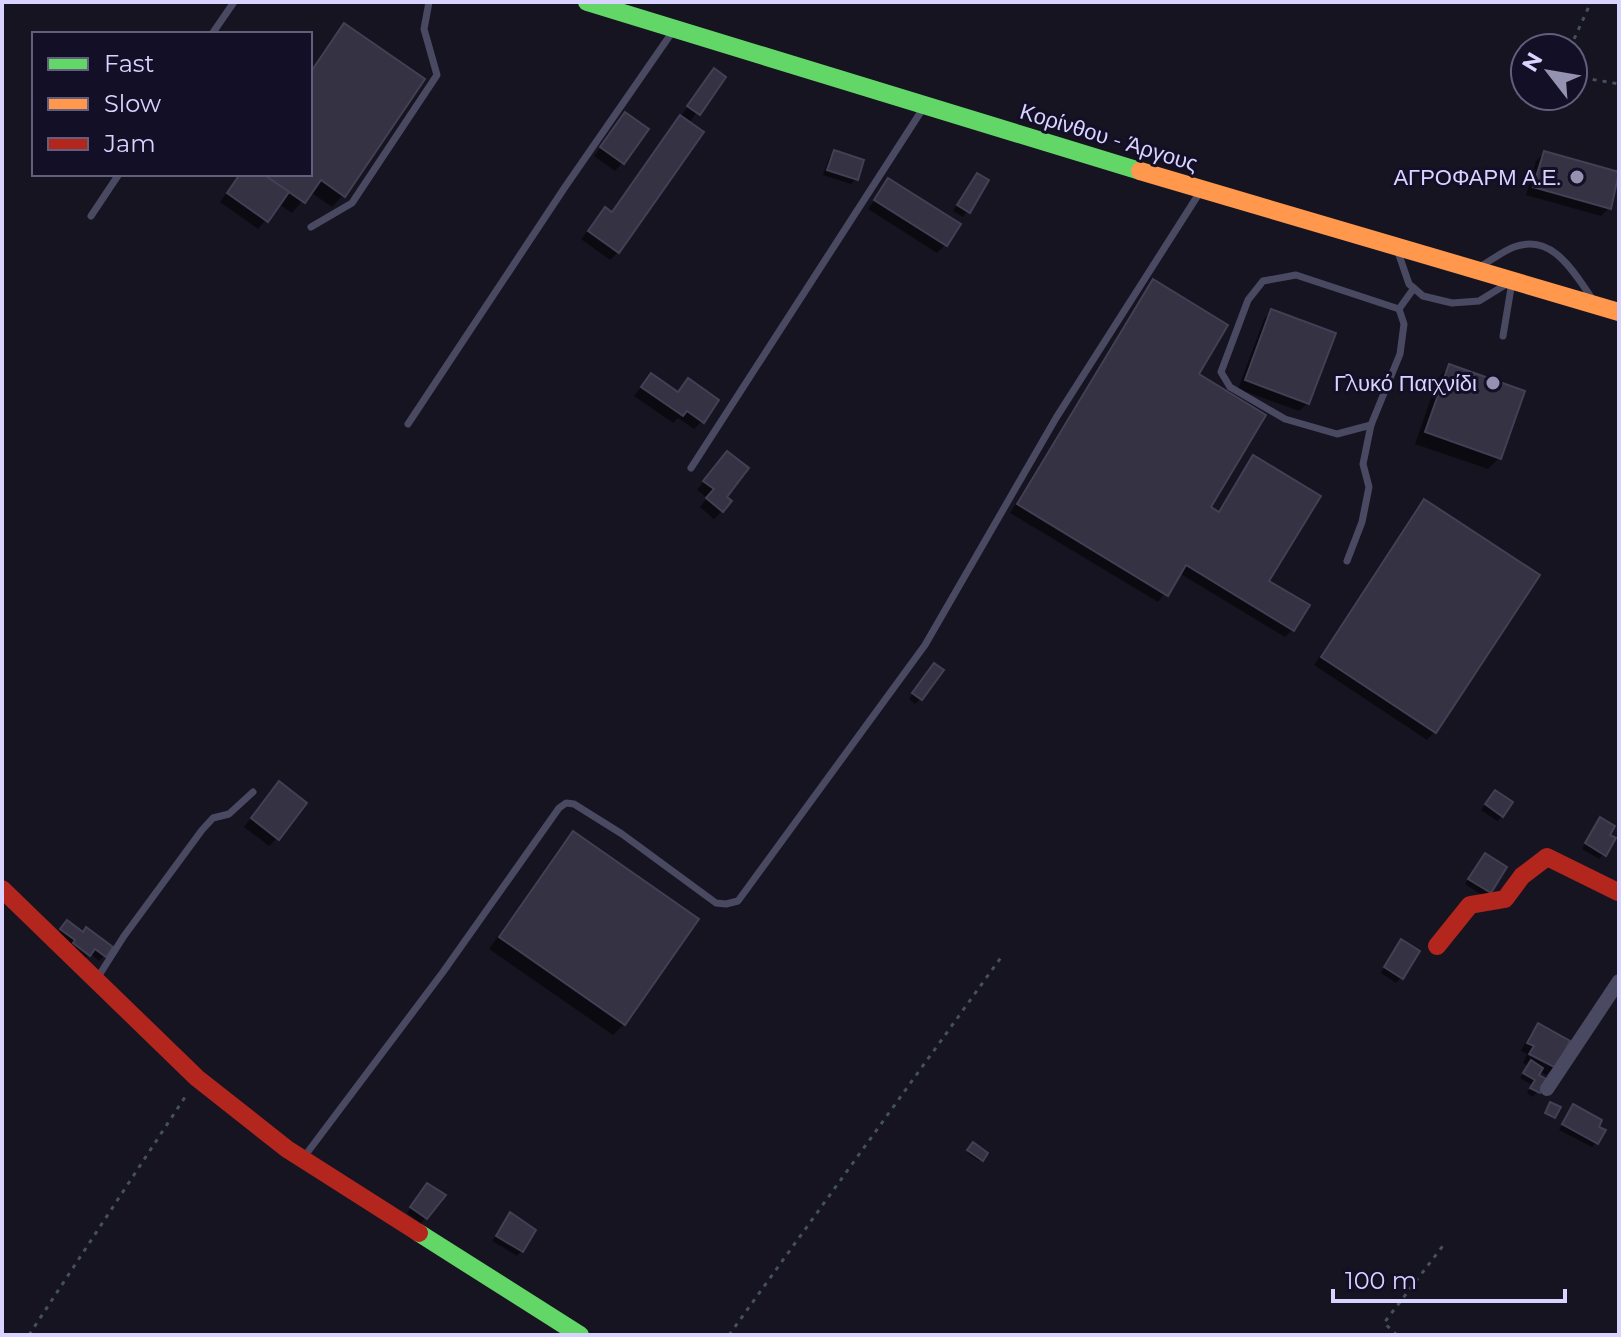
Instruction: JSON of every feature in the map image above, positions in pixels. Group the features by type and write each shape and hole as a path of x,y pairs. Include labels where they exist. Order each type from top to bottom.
{"main road":[{"name":"Κορίνθου - Άργους","path":"587,2 1202,190 1619,312"},
{"path":"1437,946 1470,905 1505,899 1522,876 1547,857 1619,892"},
{"path":"2,889 197,1078 303,1159 580,1335"}],"street":[{"path":"1547,1089 1619,981"}],"lane":[{"path":"213,32 234,2"},
{"path":"311,227 352,203 437,75 424,29 429,2"},
{"path":"408,424 673,29"},
{"path":"691,468 925,105"},
{"path":"91,216 118,176"},
{"path":"303,1159 443,972 559,808 566,803 574,804 622,834 716,903 738,901 925,645 1056,418 1202,190"},
{"path":"1476,269 1514,247 1533,243 1553,250 1570,266 1597,306"},
{"path":"1396,246 1409,284 1423,296 1452,303 1479,301 1513,280"},
{"path":"1371,425 1337,434 1285,419 1230,387 1221,372 1248,300 1263,281 1296,275 1399,309"},
{"path":"1503,336 1513,280"},
{"path":"1399,309 1414,288"},
{"path":"1347,561 1362,522 1369,487 1363,464 1371,425 1400,354 1404,324 1399,309"},
{"path":"97,979 124,936 202,830 213,818 229,814 253,792"}],"path":[{"path":"1577,32 1591,2"},
{"path":"1589,79 1619,84"},
{"path":"729,1335 1002,956"},
{"path":"29,1335 197,1078"},
{"path":"1397,1335 1384,1323 1445,1243"}],"building":[{"path":"344,23 425,79 345,197 321,180 305,203 266,176 312,176 312,70"},
{"path":"714,68 726,77 700,115 687,106"},
{"path":"625,112 649,129 624,164 600,147"},
{"path":"680,115 704,132 619,253 588,231 605,207 612,212"},
{"path":"834,150 864,160 858,180 827,170"},
{"name":"ΑΓΡΟΦΑΡΜ Α.Ε.","path":"1544,151 1619,172 1611,209 1533,187"},
{"path":"977,173 989,180 970,213 957,205"},
{"path":"239,176 266,176 289,192 268,222 227,193"},
{"path":"888,178 961,224 947,246 874,200"},
{"path":"1153,279 1228,325 1199,374 1266,415 1211,507 1219,512 1253,455 1321,496 1269,581 1310,605 1294,631 1186,565 1168,596 1017,504"},
{"path":"1271,309 1336,333 1309,404 1245,380"},
{"path":"1449,364 1525,391 1501,459 1425,432"},
{"path":"651,373 678,392 688,378 719,400 704,423 687,411 683,416 641,387"},
{"path":"727,451 749,468 727,497 732,501 723,512 706,498 714,489 703,481"},
{"path":"1424,499 1540,575 1436,733 1321,657"},
{"path":"934,663 944,670 922,700 912,693"},
{"path":"279,781 307,803 279,840 251,818"},
{"path":"1495,790 1513,802 1503,817 1485,804"},
{"path":"1600,817 1615,826 1610,835 1616,838 1606,856 1585,843"},
{"path":"573,831 699,919 625,1025 499,937"},
{"path":"1485,853 1507,867 1491,893 1468,879"},
{"path":"67,920 83,932 86,927 113,947 106,957 95,949 90,956 73,943 75,940 60,929"},
{"path":"1401,939 1420,951 1403,979 1384,967"},
{"path":"1538,1023 1570,1041 1556,1068 1529,1054 1534,1046 1527,1043"},
{"path":"1531,1060 1543,1068 1539,1075 1548,1080 1540,1093 1530,1088 1535,1080 1523,1073"},
{"path":"1550,1102 1561,1107 1555,1118 1545,1113"},
{"path":"1573,1104 1602,1120 1599,1127 1606,1130 1598,1144 1562,1124"},
{"path":"973,1142 988,1153 983,1161 967,1150"},
{"path":"427,1183 446,1195 427,1219 410,1207"},
{"path":"510,1212 536,1230 523,1252 496,1236"}],"traffic: fast":[{"path":"587,2 1140,171"},
{"path":"419,1233 580,1335"}],"traffic: slow":[{"path":"1140,171 1619,312"}],"traffic: jam":[{"path":"1437,946 1470,905 1505,899 1522,876 1547,857 1618,892"},
{"path":"2,889 197,1078 287,1149 419,1233"}],"place":[{"name":"ΑΓΡΟΦΑΡΜ Α.Ε.","path":"1577,177"},
{"name":"Γλυκό Παιχνίδι","path":"1493,383"}]}
